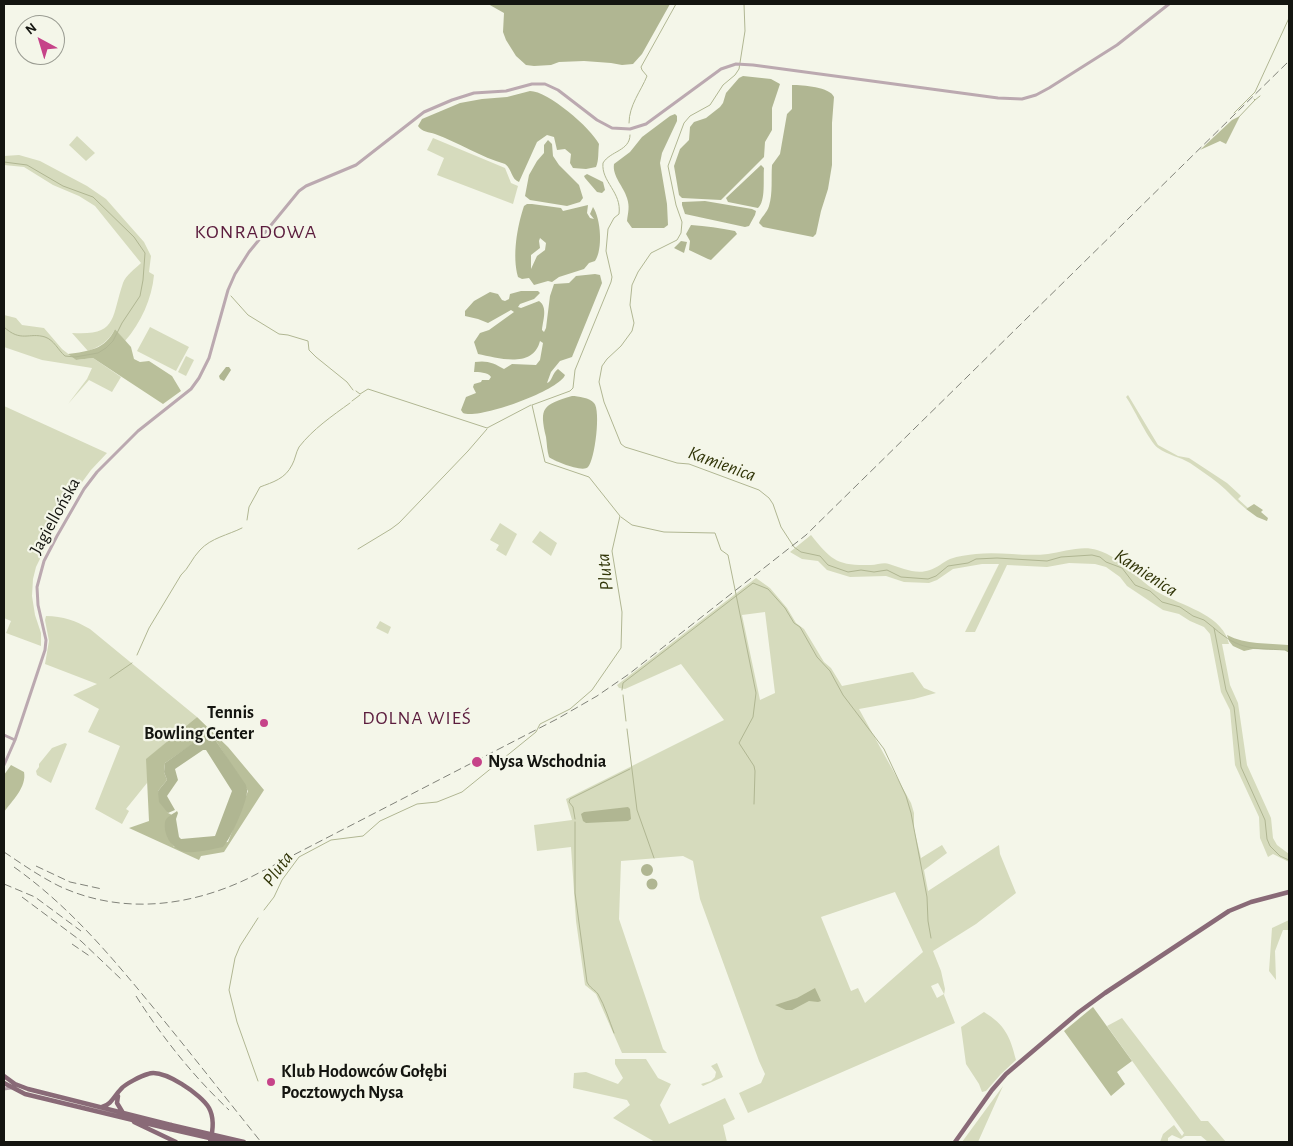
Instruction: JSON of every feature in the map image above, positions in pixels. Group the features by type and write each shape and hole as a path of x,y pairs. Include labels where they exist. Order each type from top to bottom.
{"main road":[{"path":"955,1142 992,1090 1006,1074 1090,1003 1229,911 1243,904 1289,892"},
{"path":"101,1108 110,1104 120,1089 131,1082 152,1072 158,1073 167,1076 205,1102 212,1116 210,1142"},
{"path":"4,1076 15,1084 28,1089 227,1142"},
{"path":"123,1113 116,1099 121,1090 131,1082"},
{"path":"4,1083 25,1094 126,1118 244,1142"},
{"path":"126,1118 176,1142"}],"street":[{"name":"Jagiellońska","path":"4,765 15,740 46,646 37,592 39,575 44,562 87,484 131,438 191,389 199,378 209,358 228,290 235,274 247,255 296,194 306,186 356,165 424,112 445,102 469,94 510,90 542,83 558,90 605,125 615,129 632,129 650,121 717,71 736,64 998,98 1028,97 1040,93 1077,71 1119,43 1169,4"},
{"path":"4,735 15,740"},
{"path":"4,1089 11,1088"}],"shaded area":[{"path":"488,4 670,4 642,54 633,64 622,65 584,61 534,66 526,65 516,56 503,32 504,13"},
{"path":"743,76 771,79 780,84 772,108 772,130 765,142 764,157 721,200 682,198 679,195 674,166 680,149 689,140 690,127 694,122 706,118 720,107 726,93"},
{"path":"792,85 822,89 834,97 832,165 828,189 816,234 813,237 763,227 759,223 768,208 772,165 780,154 787,114 792,109"},
{"path":"530,91 547,97 558,104 578,120 594,137 599,144 596,167 586,169 573,168 570,163 571,154 565,149 557,150 554,137 547,135 537,142 519,182 514,179 505,164 424,131 418,126 422,119 460,103 507,97"},
{"path":"675,114 677,121 662,153 660,163 667,204 668,225 664,228 632,228 627,221 628,201 616,177 614,164 630,152 642,137"},
{"path":"1240,116 1226,144 1220,141 1200,150 1232,120"},
{"path":"77,136 95,153 86,161 69,145"},
{"path":"433,138 505,168 511,183 518,186 513,204 437,175 444,158 427,150"},
{"path":"548,140 552,144 553,156 559,165 579,185 583,198 580,202 567,206 530,200 525,196 529,175 544,153 544,145"},
{"path":"19,155 40,161 87,186 106,199 144,242 151,256 149,272 154,275 153,284 141,318 125,341 115,329 104,343 88,351 72,333 87,333 105,328 114,315 124,280 141,263 95,206 79,196 53,185 24,167 4,165 4,156"},
{"path":"761,165 764,168 764,190 761,205 758,208 728,202 726,198"},
{"path":"587,174 603,182 605,190 602,193 597,192 585,178 584,176"},
{"path":"705,201 756,211 749,226 745,227 685,214 682,202"},
{"path":"527,204 561,208 563,211 588,205 587,213 590,218 594,219 590,214 593,207 598,219 600,234 598,256 595,261 589,263 584,269 559,277 552,282 548,281 534,285 529,278 522,279 518,277 515,260 517,232 521,214 524,206","holes":["540,238 546,243 545,250 537,256 531,269 531,255 540,248"]},
{"path":"691,225 735,231 737,234 711,260 689,250 690,241 686,234"},
{"path":"681,241 687,242 684,253 674,248"},
{"path":"600,275 602,283 572,357 560,361 551,372 547,383 558,369 565,375 560,381 535,395 501,408 472,414 463,413 461,410 466,397 476,393 473,387 474,384 482,380 489,380 491,377 485,373 474,372 475,362 490,362 504,369 512,364 536,365 540,360 543,343 540,341 536,350 523,358 505,359 478,354 474,342 480,333 489,330 514,312 511,310 488,323 465,316 465,311 474,301 490,292 498,294 505,301 509,299 510,294 521,291 538,291 540,293 534,299 520,304 518,307 521,308 539,301 544,310 542,330 544,332 554,284 569,283 576,276"},
{"path":"4,315 16,318 22,325 44,328 62,349 76,360 93,358 121,377 112,392 89,380 68,404 87,379 92,368 42,360 4,347"},
{"path":"150,327 189,347 176,371 137,351"},
{"path":"115,329 131,347 134,359 140,362 149,361 172,376 181,391 163,404 93,358 76,360 68,354 96,348 111,336"},
{"path":"186,356 194,360 186,376 178,372"},
{"path":"226,367 229,367 231,370 224,381 219,376"},
{"path":"1128,395 1158,445 1178,456 1189,458 1227,483 1241,496 1238,499 1248,508 1246,509 1218,483 1190,463 1158,448 1146,433 1126,397"},
{"path":"572,396 581,397 594,403 597,415 595,446 591,463 588,467 580,469 568,466 549,457 543,419 545,409 549,405"},
{"path":"4,406 107,453 77,489 73,491 36,567 32,596 35,615 41,633 41,646 6,633 11,621 4,618"},
{"path":"1254,504 1263,510 1261,512 1268,518 1267,521 1246,509"},
{"path":"500,523 517,534 506,556 496,550 499,545 490,540"},
{"path":"540,531 557,543 551,556 532,542"},
{"path":"811,535 830,556 842,563 873,565 887,563 920,572 933,569 950,559 960,556 985,553 1039,555 1079,549 1097,550 1116,559 1156,591 1212,620 1226,635 1229,644 1222,644 1230,685 1238,703 1247,765 1271,818 1273,838 1277,845 1289,854 1289,862 1273,854 1268,857 1260,838 1259,817 1235,765 1230,710 1221,692 1210,634 1204,627 1179,614 1163,610 1127,586 1120,577 1106,567 1095,564 1069,563 1047,567 1007,565 975,632 965,632 999,564 982,564 953,569 929,583 904,582 886,576 850,577 827,570 818,561 802,559 790,552"},
{"path":"756,578 770,588 787,608 796,623 804,629 824,662 831,668 842,686 913,672 924,688 936,693 859,709 911,803 914,813 914,829 921,858 942,845 947,853 924,870 928,891 999,845 1000,854 1016,893 976,924 933,951 941,971 945,989 944,995 955,1023 748,1113 739,1093 761,1083 765,1074 700,899 693,861 683,856 621,861 619,919 663,1049 667,1053 622,1053 596,994 585,985 576,921 571,847 537,851 534,825 572,820 566,799 724,720 681,664 625,689 619,688 617,685","holes":["765,612 775,693 760,700 742,615","895,892 923,952 865,1003 858,988 851,991 821,917","938,983 944,994 937,998 931,986"]},
{"path":"46,616 69,620 90,629 197,717 147,759 147,783 126,809 129,811 122,824 95,809 120,746 88,732 99,709 73,695 97,684 45,664 49,641"},
{"path":"380,621 391,627 388,634 376,628"},
{"path":"1227,635 1249,642 1288,645 1289,653 1285,650 1253,649 1244,651 1233,646"},
{"path":"197,717 228,747 264,790 224,852 201,856 199,860 129,828 149,821 146,759","holes":["208,738 216,741 248,791 228,842 174,847 167,836 168,818 172,815 168,813 158,791 167,780 164,772 165,763 200,739"]},
{"path":"200,738 216,741 246,785 247,791 238,821 223,847 187,852 177,849 170,842 165,827 167,819 177,811 176,819 181,839 215,836 232,791 206,750 203,750 175,769 178,780 167,796 175,810 168,813 159,802 158,791 167,780 164,772 165,763"},
{"path":"67,744 51,783 37,775 36,771 39,764 52,748"},
{"path":"11,765 24,772 24,778 18,794 4,812 4,775"},
{"path":"628,807 631,819 628,821 586,823 583,821 581,814 584,812"},
{"path":"647,864 653,870 647,876 641,870"},
{"path":"652,878 658,884 652,890 646,884"},
{"path":"1289,920 1289,930 1283,930 1275,951 1276,980 1269,971 1272,928"},
{"path":"815,988 821,1001 809,1001 792,1010 786,1010 775,1005 797,998"},
{"path":"1093,1007 1132,1061 1117,1072 1125,1084 1111,1096 1064,1031"},
{"path":"984,1012 1006,1032 1016,1060 986,1091 982,1092 966,1064 961,1027"},
{"path":"1122,1018 1201,1121 1208,1121 1226,1142 1208,1142 1201,1136 1185,1136 1181,1139 1172,1135 1168,1138 1168,1142 1160,1142 1163,1134 1174,1125 1182,1136 1184,1133 1107,1026"},
{"path":"615,1059 646,1059 658,1078 671,1084 660,1105 669,1124 725,1098 735,1119 723,1125 727,1142 655,1142 613,1118 630,1105 627,1100 573,1088 574,1073 586,1072 618,1084 623,1078 615,1064"},
{"path":"717,1063 723,1077 703,1086 701,1084 711,1081 715,1077 716,1072 711,1066"},
{"path":"1003,1086 978,1142 962,1142"}],"waterway":[{"name":"Pluta","path":"629,123 633,104 647,76 641,67 676,4"},
{"name":"Kamienica","path":"744,4 745,31 739,69 723,85 710,105 690,116 684,123 668,166 676,205 682,222 681,233 677,240 651,253 638,272 632,285 630,305 634,323 632,331 602,366 599,382 604,402 621,444 625,447 677,463 689,464 759,490 773,504 781,527 794,547 801,552 820,556 828,565 848,572 887,570 901,577 928,579 936,576 948,566 968,563 976,559 997,558 1047,561 1061,557 1092,555 1122,568 1135,585 1150,591 1162,602 1180,607 1193,616 1204,620 1214,628 1226,690 1234,707 1241,767 1265,820 1267,839 1270,846 1280,856 1289,860"},
{"path":"1234,113 1255,92 1289,18"},
{"path":"1255,100 1260,96"},
{"path":"1237,119 1254,99"},
{"name":"Pluta","path":"264,910 274,897 282,880 299,857 331,840 363,836 380,821 417,804 437,802 462,792 536,732 540,724 570,709 592,690 621,648 622,612 612,551 620,516 589,477 545,462 532,405 570,391 573,388 575,370 612,277 606,251 608,229 614,218 619,214 619,206 615,193 605,176 603,163 627,144 630,135"},
{"path":"4,162 27,165 63,186 93,197 134,237 145,253 140,296 122,323 113,341 98,353 75,357 65,356 48,338 15,335 4,327"},
{"path":"231,296 248,315 279,334 308,341 309,350 347,382 353,390"},
{"path":"356,391 360,394 368,389 487,428 531,405"},
{"path":"352,401 360,395"},
{"path":"247,520 249,507 260,487 286,474 304,440 350,403"},
{"path":"358,549 399,523 487,429"},
{"path":"621,517 632,525 664,532 715,533 721,550 728,555 756,693 753,717 739,743 754,766 754,804"},
{"path":"137,655 149,628 181,575 197,553 209,542 242,528"},
{"path":"622,690 623,683 753,583 768,589 785,608 794,623 800,627 817,657 830,671 843,695 884,749 906,796 927,897 931,938"},
{"path":"1214,628 1239,645 1289,652"},
{"path":"110,678 132,663"},
{"path":"623,695 626,721"},
{"path":"627,729 637,810 654,858"},
{"path":"575,819 573,807 569,802 570,799 630,769"},
{"path":"575,822 575,893 587,982 598,994 614,1033"},
{"name":"Pluta","path":"258,918 240,946 235,958 229,990 237,1022 258,1081"}],"railway":[{"path":"4,852 59,886 106,901 155,904 203,896 249,878 557,719 597,696 629,674 806,535 1289,61"},
{"path":"36,866 70,882 102,889"},
{"path":"14,867 53,898 88,932 166,1023 261,1142"},
{"path":"4,884 35,897 81,931"},
{"path":"22,897 81,941 122,980"},
{"path":"72,944 91,957"},
{"path":"136,996 179,1056 229,1110"}],"place":[{"name":"Tennis Bowling Center","path":"264,723"},
{"name":"Nysa Wschodnia","path":"477,762"},
{"name":"Klub Hodowców Gołębi Pocztowych Nysa","path":"271,1082"}],"district":[{"name":"KONRADOWA","path":"256,232"},
{"name":"DOLNA WIEŚ","path":"417,718"}]}
